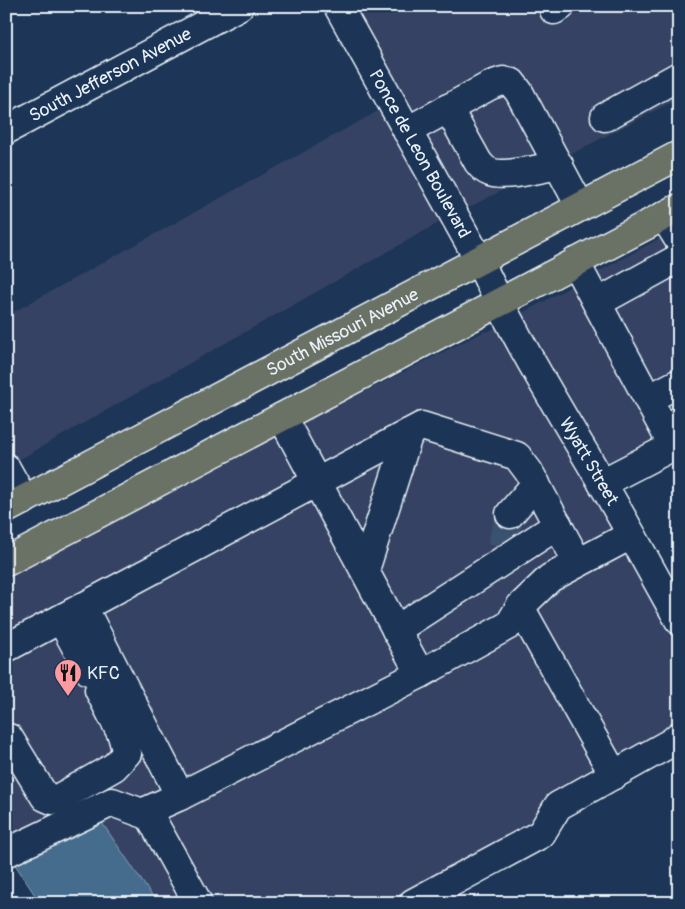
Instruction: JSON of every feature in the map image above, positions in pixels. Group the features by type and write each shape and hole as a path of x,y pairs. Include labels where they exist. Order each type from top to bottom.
{"main road":[{"name":"South Missouri Avenue","path":"15,505 679,155"},
{"path":"6,562 671,212"}],"street":[{"name":"South Jefferson Avenue","path":"6,130 239,6"},
{"name":"Ponce de Leon Boulevard","path":"338,6 479,260 498,302"},
{"path":"605,117 679,76"},
{"path":"407,131 491,85 502,81 512,83 519,92 580,206"},
{"path":"448,108 478,162 491,173 501,175 559,165"},
{"path":"671,212 679,240"},
{"path":"597,303 679,258"},
{"path":"575,262 648,399 676,445 602,483"},
{"name":"Wyatt Street","path":"498,302 546,390 602,483 679,620"},
{"path":"648,399 679,383"},
{"path":"282,417 420,674"},
{"path":"6,648 422,426 517,456 536,484 578,563"},
{"path":"365,570 408,433"},
{"path":"6,468 15,505"},
{"path":"510,514 536,484"},
{"path":"396,630 499,556 558,526"},
{"path":"6,848 10,851 112,802 142,813 180,796 420,674 509,625 520,607 550,578 631,535"},
{"path":"520,607 614,776"},
{"path":"7,736 45,797 52,800 59,798 114,767 127,753 122,735 94,680 72,613"},
{"path":"72,613 180,796"},
{"path":"413,903 541,834 558,806 614,776 679,736"},
{"path":"147,811 198,903"}],"shaded area":[{"path":"356,6 679,6 679,98 466,209 354,8"},
{"path":"380,110 442,221 6,467 6,316"},
{"path":"679,228 679,430 608,467 558,384 520,314"},
{"path":"497,327 535,397 591,489 679,647 679,756 585,805 457,890 430,903 157,903 96,814 6,866 6,576 152,499 485,331 487,332"},
{"path":"96,814 157,903 40,903 14,863"}],"tunnel":[{"path":"501,547 510,514"}],"place":[{"name":"KFC","path":"68,697"}]}
